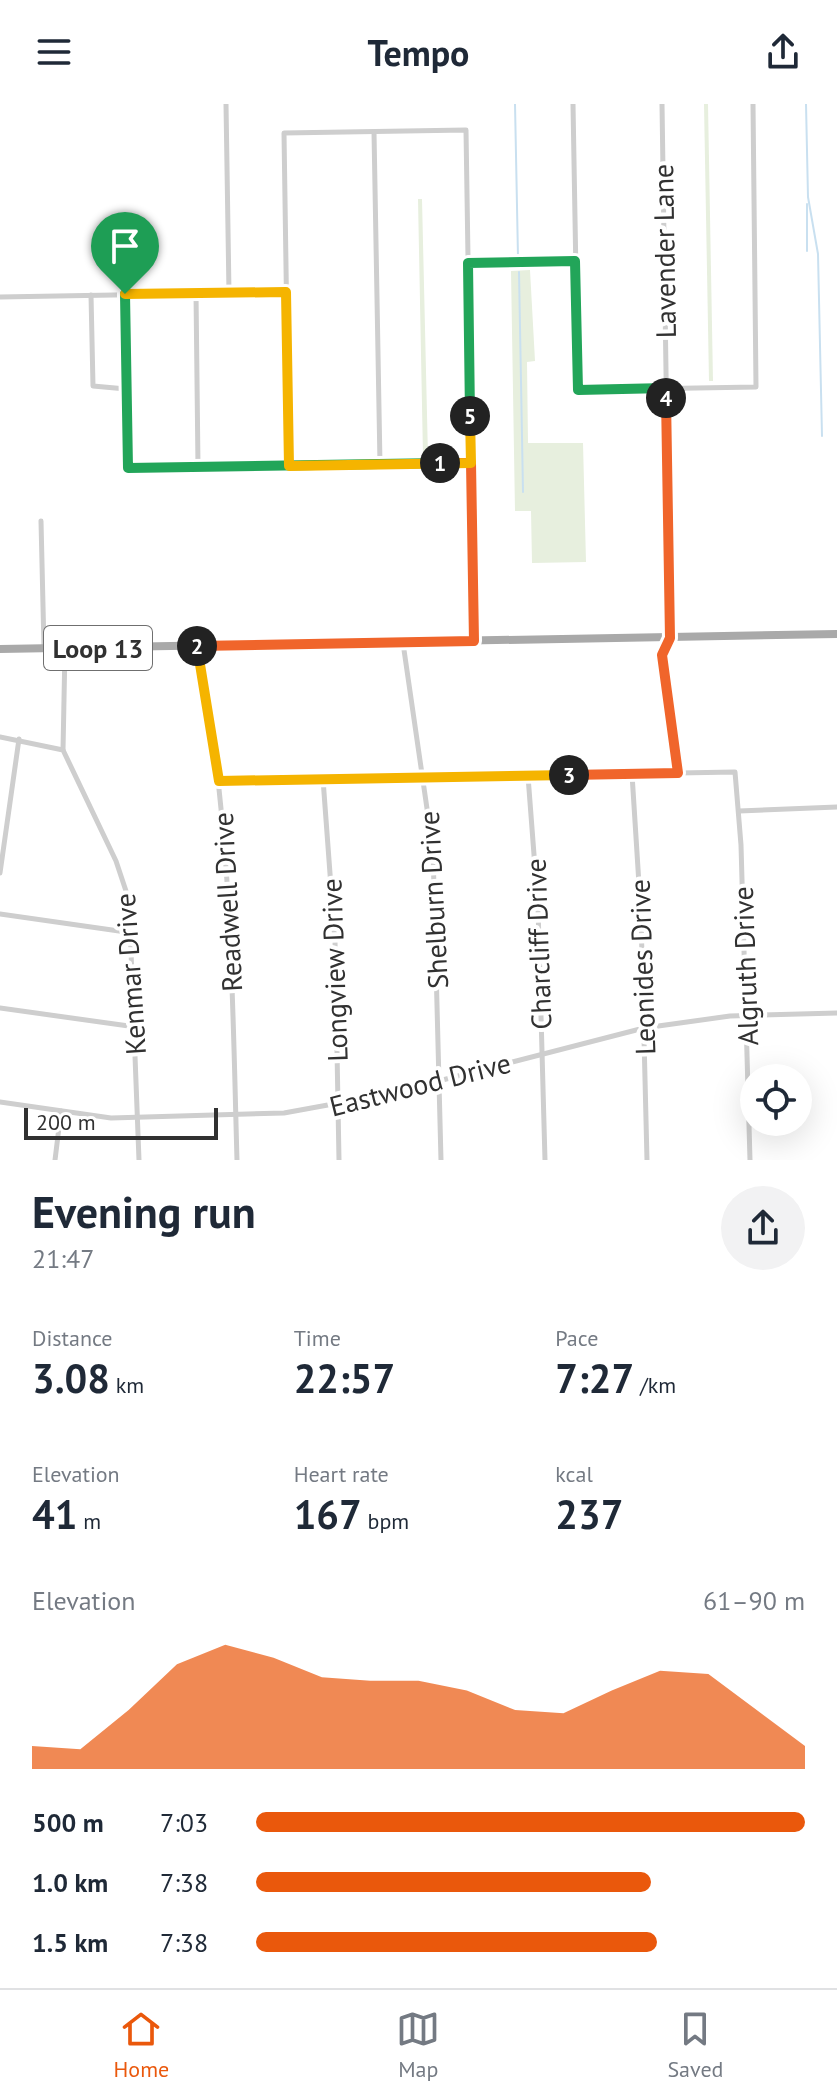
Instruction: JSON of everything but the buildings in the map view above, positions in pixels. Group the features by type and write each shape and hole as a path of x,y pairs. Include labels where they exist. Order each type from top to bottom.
{"main road":[{"name":"Loop 13","path":"0,649 837,634"}],"street":[{"path":"226,104 229,293"},
{"path":"573,104 578,390 756,387 753,104"},
{"name":"Lavender Lane","path":"662,104 670,638"},
{"path":"289,466 284,133 466,130 474,641"},
{"path":"374,132 380,464"},
{"path":"468,263 575,261"},
{"path":"0,297 286,292"},
{"path":"196,293 198,467"},
{"path":"125,294 128,468 471,463"},
{"path":"91,295 93,386 126,389"},
{"path":"41,521 44,649"},
{"path":"219,781 678,773 662,655 670,638"},
{"name":"Shelburn Drive","path":"403,643 425,777 435,890 441,1160"},
{"name":"Readwell Drive","path":"197,645 219,781 229,883 237,1160"},
{"path":"0,737 63,750 65,649"},
{"path":"0,873 19,739"},
{"name":"Kenmar Drive","path":"63,750 122,875 133,933 139,1160"},
{"name":"Algruth Drive","path":"678,773 735,772 739,811 750,1160"},
{"name":"Leonides Drive","path":"632,774 638,847 647,1160"},
{"name":"Charcliff Drive","path":"528,776 537,877 545,1160"},
{"name":"Longview Drive","path":"323,779 335,941 339,1160"},
{"path":"739,811 837,807"},
{"path":"0,914 133,933"},
{"path":"0,1008 136,1027"},
{"name":"Eastwood Drive","path":"0,1102 102,1118 236,1116 338,1106 644,1028 746,1015 837,1013"},
{"path":"55,1160 61,1111"}],"green space":[{"path":"704,104 708,104 713,381 709,381"},
{"path":"418,199 422,199 428,457 463,456 390,460 387,458 423,457"},
{"path":"530,270 535,361 527,362 528,443 583,443 586,562 532,563 531,511 515,511 511,271"}],"waterway":[{"path":"515,104 518,257"},
{"path":"806,104 808,197 818,254 822,436"},
{"path":"807,204 807,251"},
{"path":"519,272 523,492"}],"route":[{"path":"125,294 128,468 289,466 471,463 474,641 197,645 215,738 219,781 678,773 662,655 670,638 666,388 578,390 575,261 468,263 471,463 380,464 289,466 286,292 125,294"}]}
